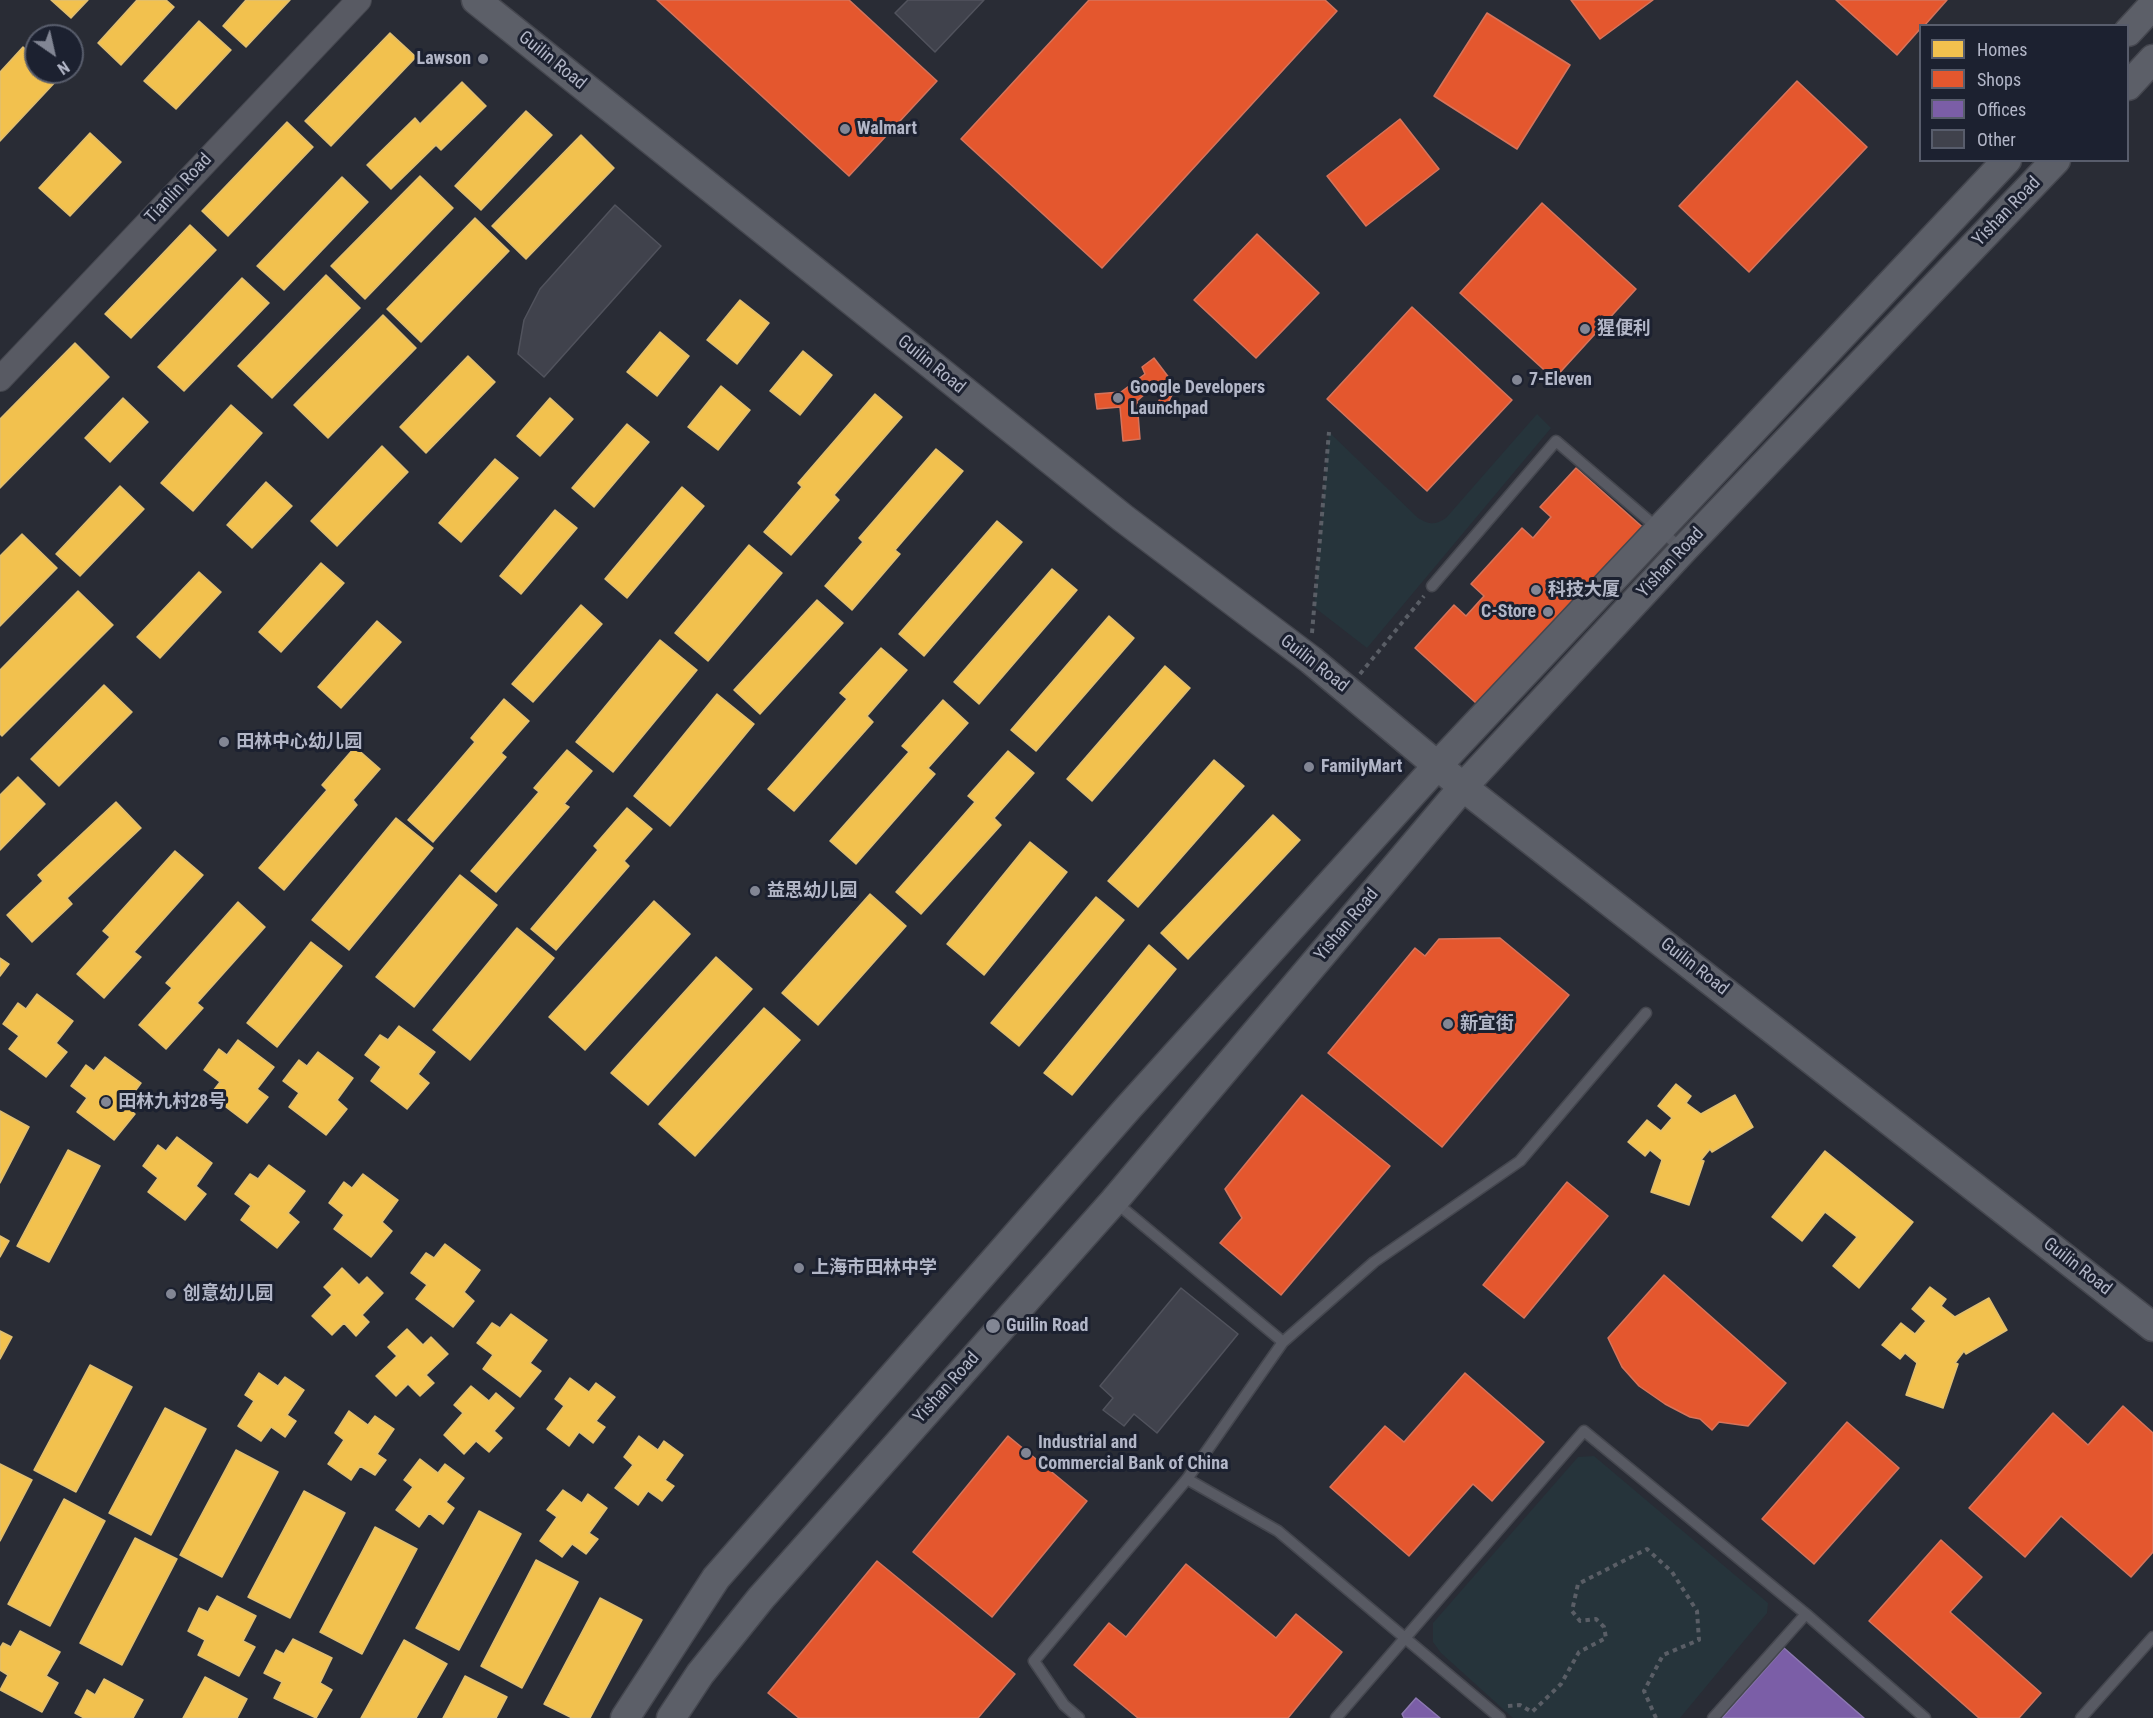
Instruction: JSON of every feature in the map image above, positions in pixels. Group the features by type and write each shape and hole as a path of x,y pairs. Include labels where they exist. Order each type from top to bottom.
{"main road":[{"name":"Guilin Road","path":"477,0 1123,518 1311,660 1463,787 2153,1327"},
{"path":"2129,30 2153,5"},
{"path":"2129,84 2153,59"},
{"name":"Yishan Road","path":"625,1718 716,1578 1128,1108 1437,766 2005,162"},
{"name":"Yishan Road","path":"671,1718 700,1674 761,1598 1114,1201 1463,787 1683,550 2054,162"}],"street":[{"name":"Tianlin Road","path":"0,379 358,0"}],"lane":[{"path":"1432,586 1556,441 1683,550"},
{"path":"1079,1718 1064,1705 1034,1661 1187,1479 1283,1341 1374,1262 1520,1161 1646,1012"},
{"path":"1114,1201 1283,1341"},
{"path":"1336,1718 1584,1431 1806,1614 1925,1718"},
{"path":"1187,1479 1278,1531 1500,1718"},
{"path":"1713,1718 1806,1614"},
{"path":"2081,1718 2153,1637"}],"path":[{"path":"1311,660 1329,432"},
{"path":"1347,690 1432,586"},
{"path":"1487,1707 1520,1705 1532,1712 1561,1684 1579,1652 1606,1638 1604,1627 1596,1619 1580,1622 1572,1611 1578,1584 1647,1549 1672,1572 1697,1611 1699,1640 1663,1655 1644,1691 1656,1718"}],"shaded area":[{"path":"1537,414 1551,428 1367,648 1314,607 1329,432 1418,518 1432,523 1446,518"},
{"path":"1594,1456 1768,1603 1767,1613 1680,1718 1513,1718 1441,1653 1433,1642 1433,1623 1578,1457"}],"building: Homes":[{"path":"51,0 88,0 71,18"},
{"path":"137,0 166,0 174,7 121,65 98,43"},
{"path":"246,0 290,0 246,47 223,26"},
{"path":"199,21 231,50 176,109 144,81"},
{"path":"390,33 416,57 331,146 305,121"},
{"path":"23,47 24,84 53,84 0,141 0,72"},
{"path":"462,82 486,106 441,150 436,145 391,189 367,165 415,118 420,124"},
{"path":"526,111 552,135 481,210 455,186"},
{"path":"287,122 313,147 228,236 202,211"},
{"path":"90,133 121,162 70,216 39,188"},
{"path":"581,135 614,168 526,259 492,226"},
{"path":"420,176 453,208 365,299 331,266"},
{"path":"342,177 368,202 284,290 257,266"},
{"path":"475,218 509,251 421,342 387,309"},
{"path":"190,225 216,250 131,338 105,314"},
{"path":"326,275 360,308 272,398 238,366"},
{"path":"242,278 269,303 184,391 158,367"},
{"path":"740,300 769,323 737,364 707,340"},
{"path":"383,315 416,348 328,438 294,405"},
{"path":"660,332 689,356 657,396 627,372"},
{"path":"75,343 109,377 0,488 0,419"},
{"path":"803,351 832,375 800,415 770,391"},
{"path":"468,356 495,382 426,453 400,427"},
{"path":"721,386 750,410 718,450 688,427"},
{"path":"875,394 902,417 834,495 839,500 791,555 764,532 802,487 798,483"},
{"path":"123,398 148,422 110,462 85,438"},
{"path":"550,398 573,419 540,456 517,436"},
{"path":"231,405 262,433 193,511 161,483"},
{"path":"627,424 649,442 594,507 572,488"},
{"path":"382,446 408,472 337,546 311,521"},
{"path":"936,449 963,471 895,550 900,554 852,610 825,586 863,542 859,538"},
{"path":"495,459 518,478 461,542 439,523"},
{"path":"266,482 292,506 252,548 227,525"},
{"path":"120,486 144,509 80,576 56,554"},
{"path":"682,487 704,506 627,598 605,579"},
{"path":"555,510 577,528 521,594 500,576"},
{"path":"997,521 1022,542 924,656 899,634"},
{"path":"22,534 57,568 0,626 0,556"},
{"path":"749,545 782,573 708,661 675,633"},
{"path":"321,563 344,583 281,652 259,632"},
{"path":"1052,569 1077,590 979,704 954,682"},
{"path":"199,572 221,592 160,658 137,637"},
{"path":"78,591 113,625 2,736 0,734 0,670"},
{"path":"817,600 843,623 760,714 734,690"},
{"path":"581,605 602,624 533,702 512,684"},
{"path":"1109,616 1134,638 1036,751 1011,730"},
{"path":"377,621 401,642 341,708 318,687"},
{"path":"660,640 697,670 613,772 576,742"},
{"path":"881,648 907,670 867,716 873,722 794,811 768,789 847,699 840,693"},
{"path":"1165,666 1190,688 1092,801 1067,779"},
{"path":"104,685 132,712 59,786 31,759"},
{"path":"717,694 754,724 670,826 634,796"},
{"path":"504,699 529,721 501,753 506,757 433,842 408,820 475,742 471,738"},
{"path":"943,700 968,723 928,768 935,774 856,864 830,841 909,752 902,746"},
{"path":"355,747 380,769 353,800 357,805 284,890 259,868 327,790 322,785"},
{"path":"567,750 592,771 564,804 569,807 496,892 471,871 539,792 534,788"},
{"path":"1008,751 1034,773 994,818 1001,825 921,914 896,892 975,802 968,796"},
{"path":"1214,760 1244,786 1138,907 1108,881"},
{"path":"18,777 45,804 0,850 0,795"},
{"path":"116,802 141,828 67,898 72,904 32,942 7,915 43,881 38,875"},
{"path":"627,808 652,829 624,861 629,866 556,950 531,929 598,850 594,846"},
{"path":"1273,815 1300,840 1188,959 1161,933"},
{"path":"396,818 433,848 349,950 312,920"},
{"path":"1030,842 1067,872 984,975 947,944"},
{"path":"175,851 203,875 134,952 141,957 104,998 77,974 110,937 103,931"},
{"path":"460,875 497,905 414,1007 376,977"},
{"path":"870,894 906,926 818,1025 782,993"},
{"path":"1096,897 1124,920 1019,1046 991,1023"},
{"path":"654,901 690,934 585,1050 549,1017"},
{"path":"238,902 265,927 197,1003 203,1008 166,1049 139,1025 172,988 166,983"},
{"path":"517,928 554,958 470,1060 433,1030"},
{"path":"311,942 342,966 277,1047 247,1023"},
{"path":"1149,945 1176,969 1072,1095 1044,1073"},
{"path":"716,957 752,989 648,1105 611,1073"},
{"path":"0,958 9,964 0,976"},
{"path":"37,994 73,1021 56,1043 67,1052 46,1077 9,1049 19,1036 3,1024 18,1003 26,1009"},
{"path":"764,1008 800,1040 695,1156 659,1124"},
{"path":"399,1026 435,1052 418,1074 429,1083 407,1109 371,1081 381,1067 365,1055 380,1035 388,1040"},
{"path":"238,1040 274,1067 257,1089 268,1097 247,1123 210,1095 220,1082 204,1070 219,1049 227,1055"},
{"path":"318,1052 353,1078 337,1100 347,1109 326,1135 289,1107 299,1093 283,1081 299,1060 307,1066"},
{"name":"田林九村28号","path":"105,1057 141,1083 125,1105 135,1114 114,1140 77,1112 87,1098 71,1086 86,1065 94,1071"},
{"path":"1676,1084 1691,1096 1686,1103 1701,1114 1735,1095 1753,1127 1712,1152 1710,1149 1701,1160 1704,1161 1689,1205 1651,1192 1662,1160 1650,1150 1645,1156 1628,1142 1647,1120 1661,1131 1672,1118 1658,1106"},
{"path":"0,1111 29,1127 0,1183"},
{"path":"177,1137 212,1163 196,1186 206,1194 185,1220 148,1192 158,1178 143,1166 158,1145 166,1151"},
{"path":"68,1150 100,1166 49,1262 17,1246"},
{"path":"1825,1151 1913,1222 1859,1288 1833,1266 1857,1237 1825,1212 1802,1241 1772,1217"},
{"path":"269,1165 305,1191 288,1213 299,1222 277,1248 241,1220 251,1206 235,1194 250,1174 258,1179"},
{"path":"363,1174 398,1200 382,1222 392,1231 371,1257 334,1229 344,1215 329,1203 344,1182 352,1188"},
{"path":"0,1236 9,1241 0,1257"},
{"path":"445,1244 480,1270 464,1292 474,1301 453,1327 416,1299 427,1285 411,1273 426,1253 434,1258"},
{"path":"342,1268 359,1285 367,1277 383,1293 362,1315 369,1322 356,1336 344,1323 332,1335 312,1316 332,1295 324,1287"},
{"path":"1930,1287 1946,1299 1941,1306 1955,1317 1989,1298 2007,1330 1966,1354 1964,1351 1955,1363 1958,1364 1943,1408 1906,1395 1917,1363 1905,1353 1900,1359 1882,1345 1901,1323 1915,1334 1926,1321 1912,1309"},
{"path":"511,1314 547,1340 530,1363 541,1371 520,1397 483,1369 493,1355 477,1343 492,1323 500,1328"},
{"path":"407,1329 423,1345 431,1337 448,1354 426,1375 434,1383 420,1396 408,1384 396,1396 376,1376 397,1356 388,1347"},
{"path":"0,1331 12,1337 0,1359"},
{"path":"90,1365 132,1387 76,1492 34,1470"},
{"path":"259,1373 278,1386 285,1377 304,1390 287,1415 296,1421 285,1437 271,1427 261,1441 238,1426 254,1401 245,1395"},
{"path":"570,1378 589,1392 596,1383 615,1397 596,1421 605,1427 593,1443 579,1432 569,1446 547,1429 564,1406 555,1399"},
{"path":"471,1386 489,1401 496,1393 514,1408 494,1431 502,1438 489,1452 476,1441 464,1454 444,1435 463,1413 454,1405"},
{"path":"165,1408 206,1429 151,1535 109,1513"},
{"path":"349,1411 368,1425 375,1416 394,1429 377,1454 386,1460 375,1475 360,1466 351,1480 328,1464 344,1440 335,1433"},
{"path":"639,1436 658,1450 664,1441 683,1455 665,1480 674,1486 662,1501 648,1491 638,1505 615,1488 633,1465 624,1457"},
{"path":"236,1450 278,1472 222,1577 180,1555"},
{"path":"420,1459 438,1473 445,1464 464,1478 446,1502 454,1508 443,1524 429,1513 419,1527 396,1510 413,1487 404,1480"},
{"path":"0,1464 32,1480 0,1541"},
{"path":"563,1490 582,1503 588,1494 607,1508 589,1533 598,1539 586,1554 572,1544 562,1557 540,1541 557,1517 547,1510"},
{"path":"304,1491 345,1513 290,1618 248,1597"},
{"path":"64,1499 105,1521 50,1626 8,1604"},
{"path":"479,1511 521,1534 459,1650 416,1628"},
{"path":"375,1527 417,1549 362,1654 320,1632"},
{"path":"135,1538 177,1559 122,1665 80,1643"},
{"path":"536,1560 578,1582 522,1688 481,1666"},
{"path":"217,1596 256,1616 243,1641 255,1647 239,1676 198,1655 205,1640 188,1631 199,1608 208,1612"},
{"path":"600,1598 642,1620 590,1718 572,1718 544,1704"},
{"path":"20,1631 60,1652 46,1676 58,1683 42,1712 0,1690 8,1675 0,1670 0,1648 3,1643 11,1647"},
{"path":"293,1639 332,1658 320,1683 332,1690 316,1718 274,1698 282,1682 264,1673 276,1650 284,1654"},
{"path":"404,1640 447,1664 416,1718 361,1718"},
{"path":"465,1676 507,1697 496,1718 443,1718"},
{"path":"205,1677 247,1699 237,1718 183,1718"},
{"path":"104,1679 143,1700 133,1718 84,1718 75,1713 87,1690 95,1695"}],"building: Shops":[{"name":"Walmart","path":"657,0 849,0 937,81 849,176"},
{"path":"1089,0 1325,0 1337,11 1102,268 961,139"},
{"path":"1571,0 1653,0 1600,39"},
{"path":"1836,0 1947,0 1926,24 1919,24 1919,30 1897,55"},
{"path":"1487,13 1570,65 1517,149 1434,96"},
{"path":"1797,81 1867,147 1749,272 1679,206"},
{"path":"1400,119 1439,169 1366,226 1327,176"},
{"path":"1542,203 1636,289 1554,379 1460,293"},
{"path":"1257,234 1319,293 1256,358 1194,300"},
{"path":"1412,307 1512,400 1427,491 1327,399"},
{"name":"Google Developers Launchpad","path":"1154,358 1176,387 1165,409 1157,405 1164,390 1154,386 1137,401 1140,439 1123,441 1120,407 1097,409 1095,394 1121,392 1145,374 1142,367"},
{"name":"科技大厦","path":"1576,468 1648,532 1486,712 1415,648 1454,605 1466,616 1484,596 1471,584 1522,528 1533,538 1551,517 1540,507"},
{"name":"新宜街","path":"1500,938 1569,995 1442,1147 1328,1053 1415,948 1425,956 1439,939"},
{"path":"1302,1095 1390,1166 1281,1295 1220,1243 1242,1218 1225,1189"},
{"path":"1567,1182 1608,1216 1524,1318 1483,1285"},
{"path":"1664,1275 1786,1383 1748,1426 1719,1422 1712,1430 1700,1419 1690,1417 1665,1404 1639,1386 1622,1367 1608,1338"},
{"path":"1465,1373 1544,1442 1492,1501 1473,1484 1409,1556 1330,1487 1385,1426 1404,1442"},
{"path":"2123,1406 2153,1433 2153,1552 2131,1577 2061,1516 2025,1557 1969,1508 2053,1413 2088,1445"},
{"path":"1847,1422 1899,1468 1814,1564 1762,1519"},
{"path":"1008,1436 1087,1501 992,1617 913,1552"},
{"path":"1941,1540 1982,1577 1950,1612 2041,1693 2019,1718 1979,1718 1869,1621"},
{"path":"877,1561 1015,1674 978,1718 799,1718 768,1693"},
{"path":"1186,1564 1276,1638 1296,1614 1342,1652 1288,1718 1138,1718 1074,1665 1109,1623 1126,1637"}],"building: Offices":[{"path":"1784,1648 1833,1691 1864,1718 1722,1718"},
{"path":"1416,1698 1440,1718 1404,1718 1402,1714"}],"building: Other":[{"path":"908,0 984,0 935,52 895,13"},
{"path":"615,205 661,246 544,377 518,354 524,320 540,289"},
{"path":"1181,1288 1238,1334 1157,1433 1134,1414 1124,1426 1103,1410 1113,1398 1100,1386"}],"place":[{"name":"Lawson","path":"483,59"},
{"name":"Walmart","path":"845,129"},
{"name":"猩便利","path":"1585,329"},
{"name":"7-Eleven","path":"1517,380"},
{"name":"Google Developers Launchpad","path":"1118,398"},
{"name":"科技大厦","path":"1536,590"},
{"name":"C-Store","path":"1548,612"},
{"name":"田林中心幼儿园","path":"224,742"},
{"name":"FamilyMart","path":"1309,767"},
{"name":"益思幼儿园","path":"755,891"},
{"name":"新宜街","path":"1448,1024"},
{"name":"田林九村28号","path":"106,1102"},
{"name":"上海市田林中学","path":"799,1268"},
{"name":"创意幼儿园","path":"171,1294"},
{"name":"Guilin Road","path":"993,1326"},
{"name":"Industrial and Commercial Bank of China","path":"1026,1453"}]}
